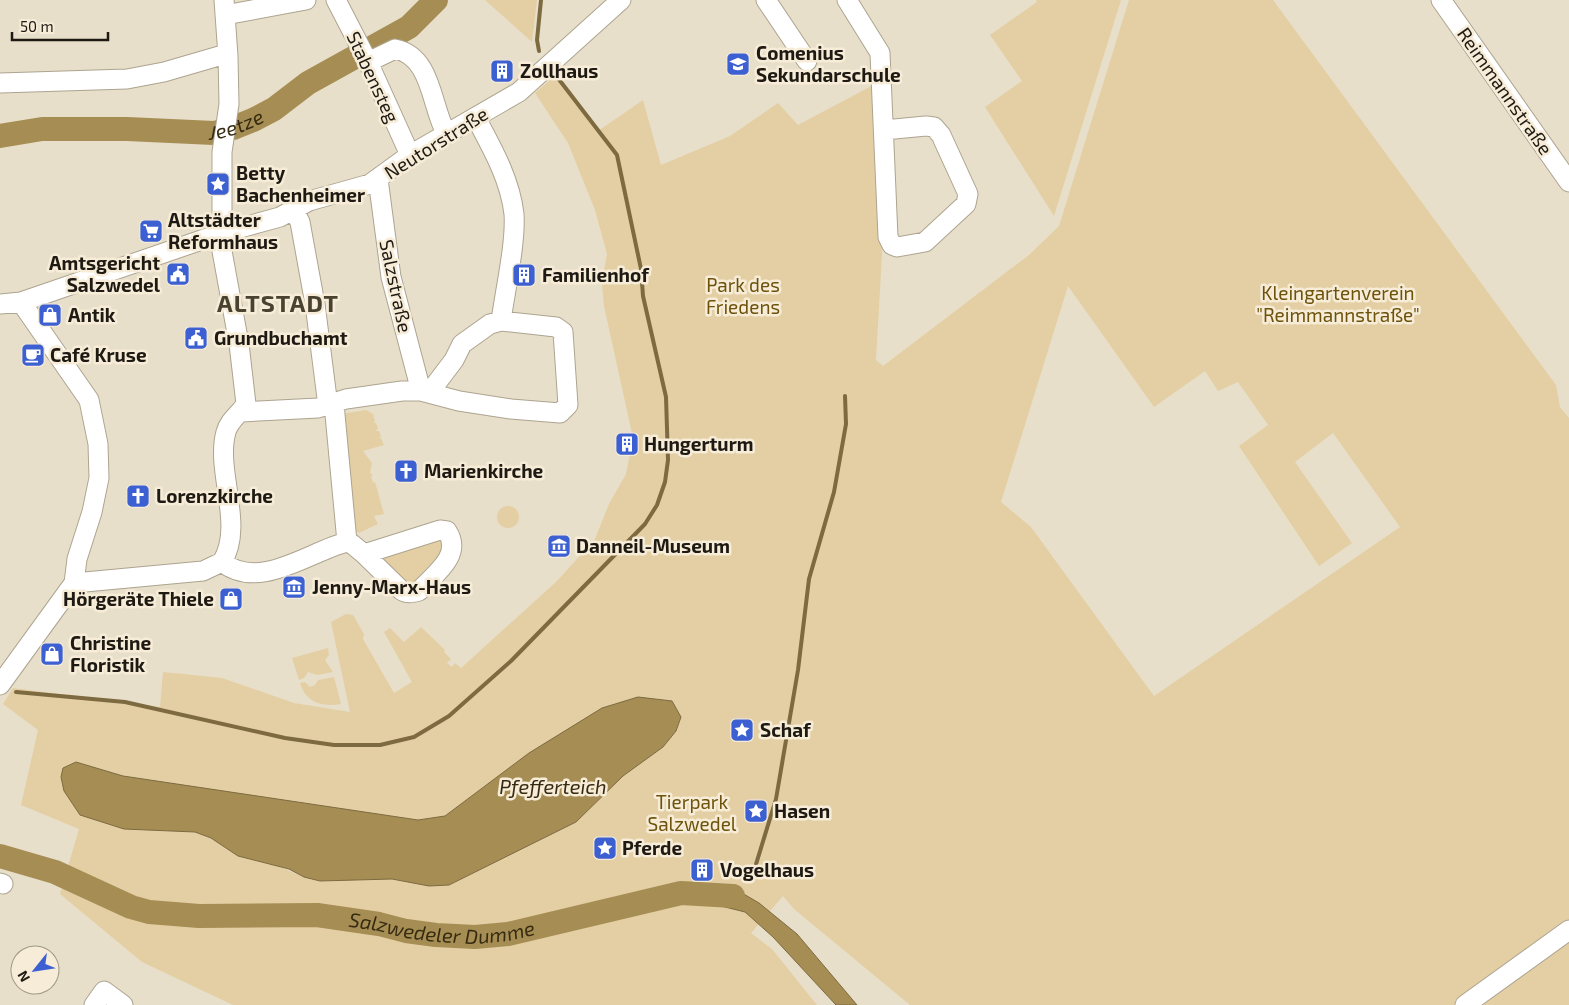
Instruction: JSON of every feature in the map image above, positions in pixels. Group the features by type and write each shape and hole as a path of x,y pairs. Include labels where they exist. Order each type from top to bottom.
{"street":[{"path":"74,583 203,571 222,562 228,550 230,530 224,446 226,430 232,419 241,412 246,404 244,376 222,251 222,152 226,130 228,56 225,7 306,0"},
{"name":"Stabensteg","path":"336,0 365,56 410,155"},
{"name":"Neutorstraße","path":"0,304 21,302 222,233 294,211 309,201 359,188 378,179 410,155 510,98 621,0"},
{"path":"766,0 807,61"},
{"path":"847,0 880,53 888,237 892,245 897,247 925,242 966,204 968,194 941,135 934,127 884,130"},
{"name":"Reimmannstraße","path":"1441,0 1569,182"},
{"path":"365,56 395,49 412,55 422,67 446,133"},
{"path":"0,83 127,79 164,72 219,56 228,56"},
{"path":"476,118 496,157 510,196 514,221 501,321"},
{"name":"Salzstraße","path":"378,179 391,277 425,392"},
{"path":"294,211 300,222 315,304 331,405 347,542"},
{"path":"0,685 74,583 77,559 92,512 98,478 98,444 93,413 84,390 21,302"},
{"path":"241,412 331,405 346,399 402,391 425,392 459,402 511,410 560,413 568,405 563,332 556,327 501,321 478,331 462,344 454,360 425,392"},
{"path":"222,562 238,571 278,569 347,542 364,554"},
{"path":"1466,1005 1569,930"},
{"path":"94,1005 104,991 123,1005"}],"green space":[{"path":"485,0 537,0 532,42"},
{"path":"1036,0 1121,0 1054,216 985,107 1022,81 990,35 1037,2"},
{"path":"1129,0 1273,0 1556,385 1560,407 1569,418 1569,1005 910,1005 794,909 783,896 751,933 772,949 817,1005 233,1005 142,962 60,894 79,829 21,805 38,730 3,704 13,688 160,707 163,672 222,678 294,703 350,712 331,622 346,614 353,615 364,634 363,639 394,693 412,682 384,632 390,628 404,642 421,627 445,650 444,652 451,659 447,663 452,667 455,663 461,668 557,581 595,539 609,504 626,474 633,438 604,306 602,284 606,280 607,275 604,270 607,254 595,210 568,143 535,93 557,74 598,131 643,100 661,165 730,136 778,103 798,125 879,82 882,255 876,360 883,366 1029,255 1059,226","holes":["1068,286 1154,407 1205,371 1218,391 1238,382 1268,425 1239,446 1319,566 1352,543 1295,462 1333,433 1400,527 1154,696 1031,527 1001,502","663,747 623,776 576,822 449,885 434,885 390,879 326,880 304,877 195,832 76,762 123,776 418,820 445,816 471,797"]},
{"path":"366,410 373,414 375,421 373,422 376,423 378,428 376,431 379,431 381,436 379,439 381,438 384,445 363,451 372,463 370,473 373,475 371,476 373,483 375,482 384,514 374,516 378,524 359,533 355,531 342,414"},
{"path":"508,506 516,509 519,517 516,525 508,528 500,525 497,517 500,509"},
{"path":"442,533 443,551 412,584 405,583 382,558"},
{"path":"328,648 329,655 325,660 333,672 317,675 308,672 304,678 299,680 292,658"},
{"path":"334,677 341,704 327,705 316,702 306,695 300,683 305,682 310,687 315,685 318,680"}],"water":[{"name":"Pfefferteich","path":"638,697 672,701 681,717 676,731 663,747 623,776 576,822 449,885 429,886 392,879 320,881 304,877 289,869 238,856 211,838 195,832 124,829 80,815 64,791 61,777 63,768 76,762 123,776 418,820 445,816 529,753 602,708"},
{"path":"699,889 742,893 759,903 797,934 857,1005 836,1005 773,937 745,912 709,903"}],"waterway":[{"name":"Jeetze","path":"0,136 42,129 127,129 214,133 233,128 274,109 308,83 409,27 436,0"},
{"path":"539,51 537,40 541,0"},
{"path":"16,692 125,702 285,738 334,745 380,745 414,737 449,716 511,661 645,524 657,505 665,482 668,460 666,397 643,296 641,269 617,155 554,73"},
{"path":"753,874 776,799 798,670 809,579 834,492 846,424 845,396"},
{"name":"Salzwedeler Dumme","path":"0,856 55,872 131,907 149,912 199,916 317,915 436,935 475,937 508,934 681,893 733,896"}],"place":[{"name":"Comenius Sekundarschule","path":"738,64"},
{"name":"Zollhaus","path":"502,71"},
{"name":"Betty Bachenheimer","path":"218,184"},
{"name":"Altstädter Reformhaus","path":"151,231"},
{"name":"Amtsgericht Salzwedel","path":"178,274"},
{"name":"Familienhof","path":"524,275"},
{"name":"Antik","path":"50,315"},
{"name":"Grundbuchamt","path":"196,338"},
{"name":"Café Kruse","path":"33,355"},
{"name":"Hungerturm","path":"627,444"},
{"name":"Marienkirche","path":"406,471"},
{"name":"Lorenzkirche","path":"138,496"},
{"name":"Danneil-Museum","path":"559,546"},
{"name":"Jenny-Marx-Haus","path":"294,587"},
{"name":"Hörgeräte Thiele","path":"231,599"},
{"name":"Christine Floristik","path":"52,654"},
{"name":"Schaf","path":"742,730"},
{"name":"Hasen","path":"756,811"},
{"name":"Pferde","path":"605,848"},
{"name":"Vogelhaus","path":"702,870"}],"district":[{"name":"ALTSTADT","path":"278,304"}],"park label":[{"name":"Park des Friedens","path":"743,296"},
{"name":"Kleingartenverein \"Reimmannstraße\"","path":"1338,304"},
{"name":"Tierpark Salzwedel","path":"692,813"}]}
